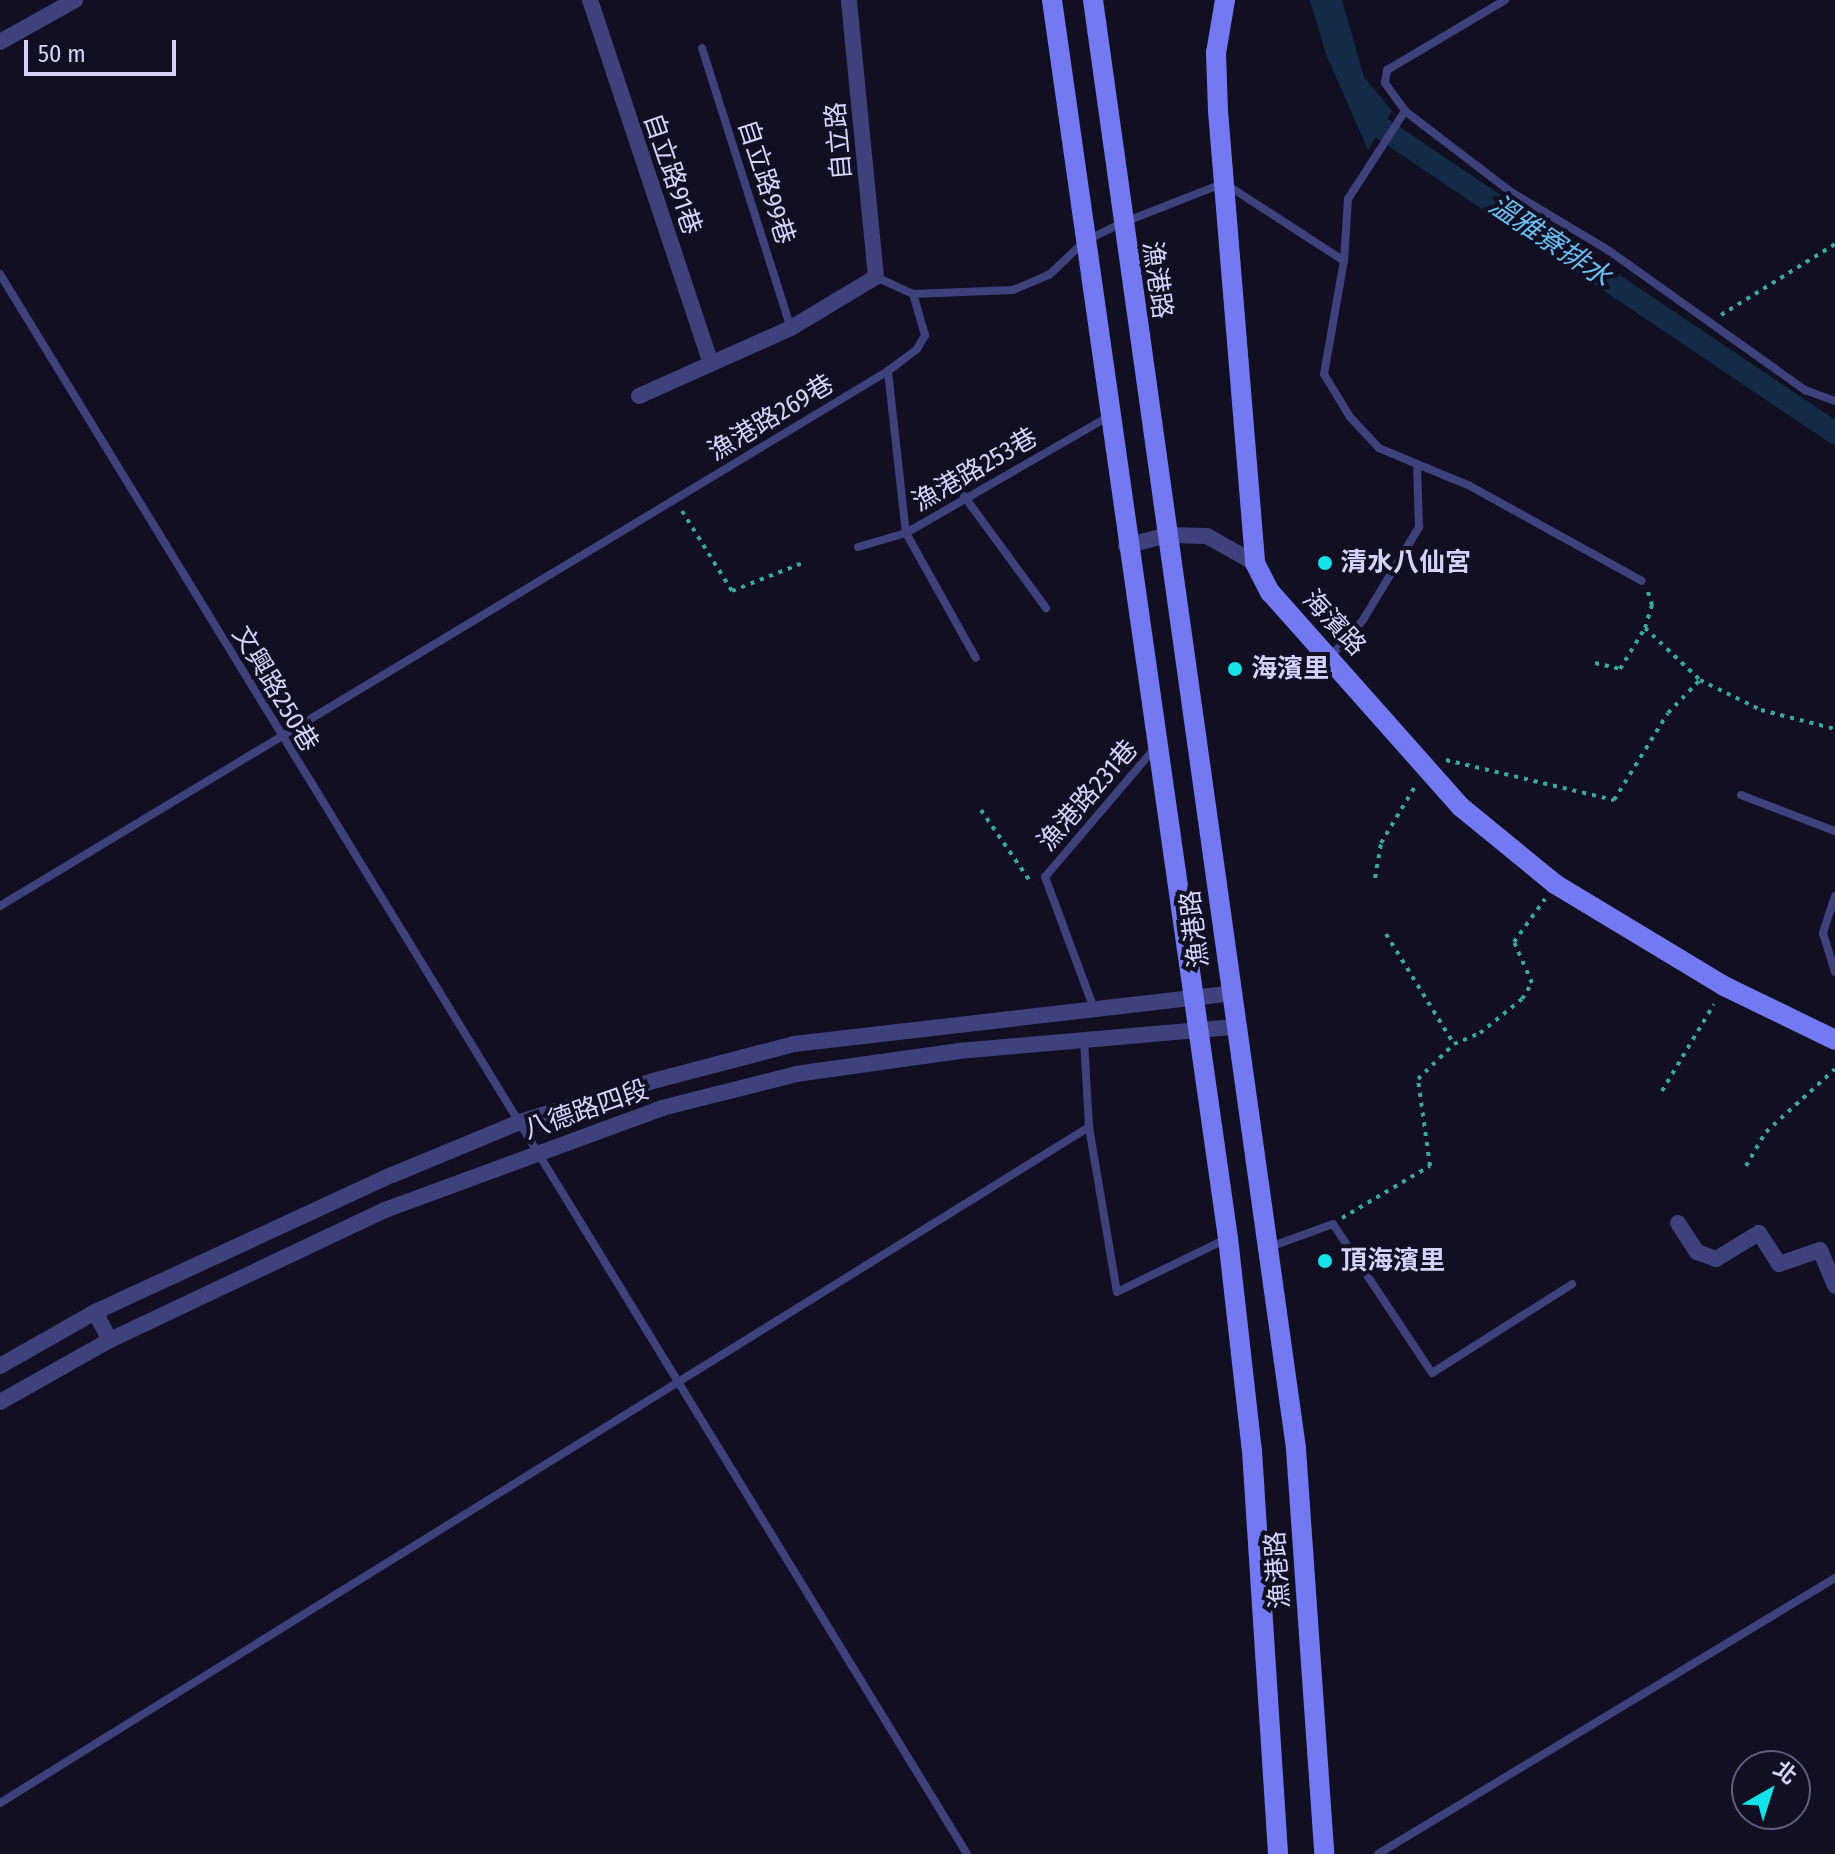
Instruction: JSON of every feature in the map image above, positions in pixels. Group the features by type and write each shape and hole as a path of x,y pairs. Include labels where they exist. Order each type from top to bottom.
{"street":[{"path":"3,33 75,0"},
{"name":"自立路91巷","path":"590,0 711,363"},
{"name":"自立路","path":"849,0 876,277"},
{"name":"漁港路","path":"1052,0 1126,546 1158,746 1228,1238 1252,1451 1278,1854"},
{"name":"漁港路","path":"1093,0 1229,994 1296,1449 1324,1854"},
{"name":"海濱路","path":"1225,0 1216,53 1224,183 1255,563 1270,592 1331,656 1461,807 1555,884 1724,986 1835,1040"},
{"path":"639,396 791,328 876,277"},
{"path":"1126,546 1167,535 1207,536 1255,563"},
{"name":"八德路四段","path":"0,1366 95,1312 392,1175 520,1122 601,1097 794,1044 1193,994 1229,994"},
{"name":"八德路四段","path":"0,1402 110,1340 385,1210 613,1125 796,1074 1084,1040 1235,1027"},
{"path":"601,1097 613,1125"},
{"path":"1678,1223 1697,1252 1716,1259 1759,1233 1779,1264 1820,1250 1835,1286"},
{"path":"95,1312 110,1340"}],"lane":[{"path":"1505,0 1387,70 1385,83 1405,111 1511,192 1608,250 1805,390 1835,401"},
{"name":"自立路99巷","path":"702,48 791,328"},
{"path":"1405,111 1373,155 1348,199 1344,261 1324,374 1350,417 1379,448 1470,486 1642,581"},
{"path":"876,277 913,294 1013,290 1049,275 1085,241 1224,183 1344,261"},
{"name":"文興路250巷","path":"0,274 280,737 539,1151 678,1384 967,1854"},
{"name":"漁港路269巷","path":"0,906 888,371 917,349 925,335 913,294"},
{"path":"888,371 906,533 976,658"},
{"name":"漁港路253巷","path":"858,547 906,533 964,496 1108,417"},
{"path":"1331,656 1363,620 1419,527 1417,464"},
{"path":"964,496 1046,608"},
{"name":"漁港路231巷","path":"1093,1006 1045,877 1158,746"},
{"path":"1741,795 1835,831"},
{"path":"1835,896 1823,933 1835,972"},
{"path":"1084,1040 1089,1127 1117,1292 1228,1238"},
{"path":"0,1803 1089,1127"},
{"path":"1267,1248 1333,1224 1432,1373 1572,1284"},
{"path":"1378,1854 1835,1578"}],"path":[{"path":"1709,323 1835,244"},
{"path":"674,498 732,591 805,562"},
{"path":"1595,663 1620,669 1645,628 1652,605 1642,581"},
{"path":"1645,628 1700,680 1761,710 1835,729"},
{"path":"1375,878 1390,823 1424,762 1472,763 1614,800 1668,713 1700,680"},
{"path":"981,810 1034,888 1047,884"},
{"path":"1333,1224 1430,1166 1418,1079 1454,1044 1480,1033 1522,999 1532,983 1514,942 1555,884"},
{"path":"1386,934 1454,1044"},
{"path":"1662,1091 1724,986"},
{"path":"1746,1166 1766,1132 1835,1069"}],"water":[{"path":"1310,0 1342,0 1364,77 1392,111 1368,150 1326,54"}],"waterway":[{"name":"溫雅寮排水","path":"1364,108 1368,119 1835,433"}],"place":[{"name":"清水八仙宮","path":"1325,563"},
{"name":"海濱里","path":"1235,669"},
{"name":"頂海濱里","path":"1325,1261"}]}
